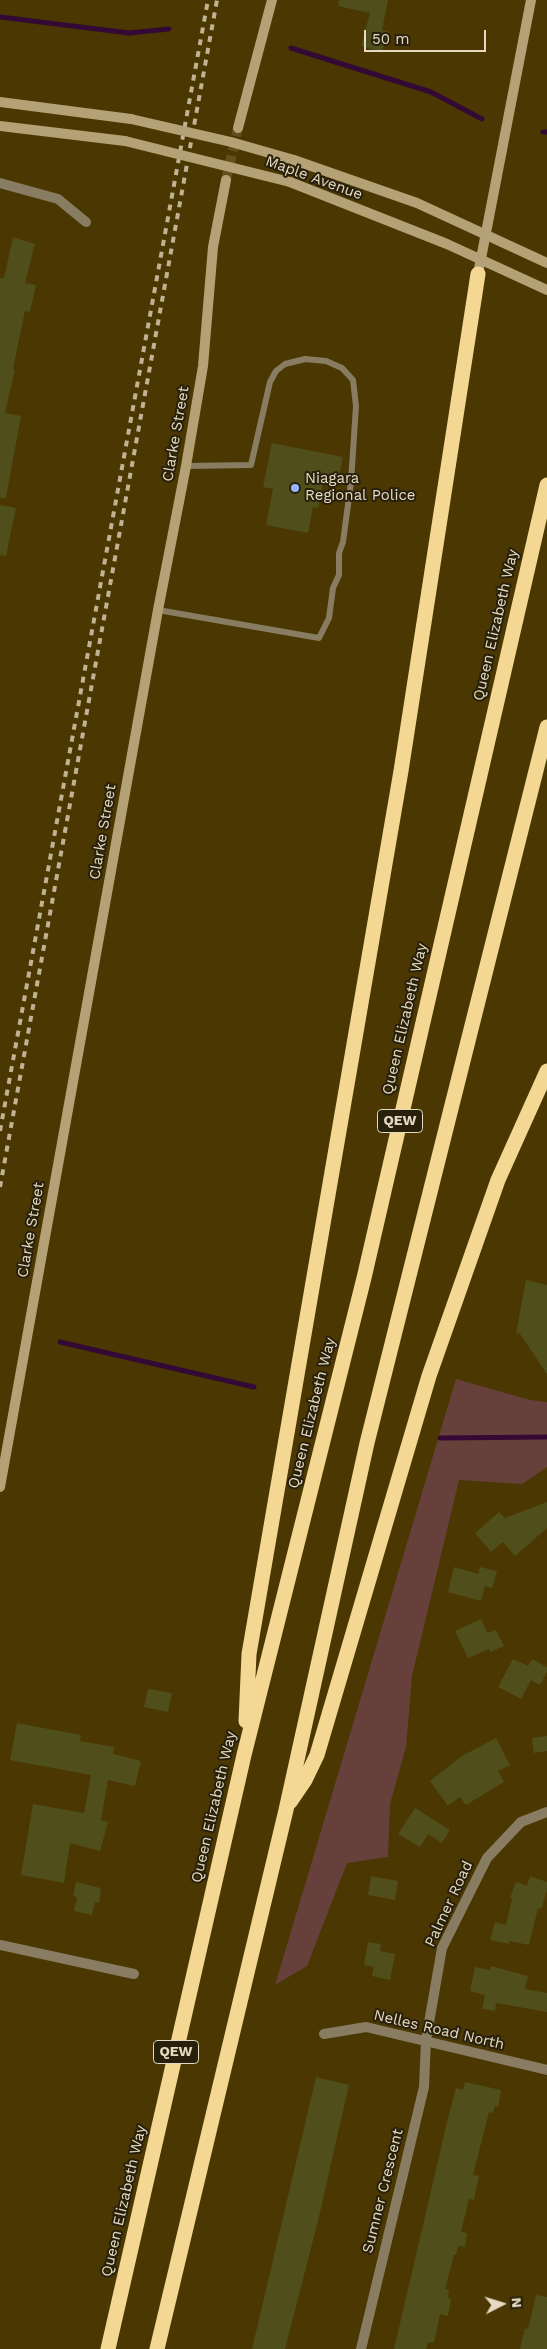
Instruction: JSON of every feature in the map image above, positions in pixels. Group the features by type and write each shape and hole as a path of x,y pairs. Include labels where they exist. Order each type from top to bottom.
{"highway":[{"path":"244,1755 249,1654 401,771 478,274"},
{"name":"Queen Elizabeth Way","path":"108,2349 244,1755 364,1278 547,485"},
{"name":"QEW","path":"157,2349 286,1810 367,1443 547,727"},
{"path":"286,1810 305,1780 317,1755 430,1376 498,1180 547,1071"}],"street":[{"path":"238,128 272,0"},
{"path":"478,274 531,0"},
{"name":"Maple Avenue","path":"0,102 131,119 231,142 294,160 417,204 547,263"},
{"name":"Maple Avenue","path":"0,126 125,141 290,182 480,258 547,290"},
{"name":"Clarke Street","path":"0,1488 158,610 186,466 202,366 213,247 226,180"},
{"path":"0,183 58,199 86,222"},
{"name":"Palmer Road","path":"426,2040 442,1948 487,1858 521,1822 547,1812"},
{"path":"0,1945 134,1974"},
{"name":"Nelles Road North","path":"324,2034 366,2027 547,2070"},
{"name":"Sumner Crescent","path":"360,2349 424,2087 426,2040"}],"lane":[{"path":"158,610 319,638 330,618 333,588 338,575 339,553 344,533 351,482 356,406 353,380 342,368 326,361 304,359 285,364 276,371 270,382 251,465 186,466"}],"shaded area":[{"path":"456,1379 530,1400 547,1402 547,1467 522,1484 459,1480 412,1676 406,1747 390,1804 388,1857 347,1863 307,1966 275,1985"}],"building":[{"path":"339,0 388,0 382,30 388,32 382,52 361,46 370,13 338,6"},
{"path":"13,237 35,244 25,283 36,285 30,312 25,311 13,369 15,370 5,413 21,416 6,498 0,498 0,278 4,278"},
{"name":"Niagara Regional Police","path":"272,443 343,457 338,481 324,478 318,508 313,507 308,533 266,525 273,489 263,487"},
{"path":"0,505 16,508 6,556 0,555"},
{"path":"526,1280 547,1285 547,1374 520,1334 516,1333"},
{"path":"547,1502 547,1528 515,1556 503,1542 491,1552 475,1533 499,1512 505,1518"},
{"path":"454,1567 478,1574 480,1567 497,1571 492,1588 485,1586 481,1601 448,1592"},
{"path":"481,1619 487,1633 496,1630 504,1646 490,1652 489,1649 468,1658 455,1631"},
{"path":"513,1659 528,1666 532,1659 547,1667 547,1672 540,1685 531,1680 521,1699 498,1687"},
{"path":"148,1689 172,1693 168,1712 144,1707"},
{"path":"17,1723 81,1735 80,1741 114,1747 113,1754 141,1761 135,1786 108,1780 101,1820 108,1822 100,1851 70,1843 64,1883 21,1875 33,1804 84,1813 91,1775 10,1760"},
{"path":"547,1736 547,1751 534,1753 532,1738"},
{"path":"496,1738 510,1765 498,1771 504,1782 466,1805 460,1797 448,1806 430,1781 462,1756"},
{"path":"415,1808 450,1830 442,1843 428,1834 420,1847 398,1834"},
{"path":"371,1876 398,1881 395,1900 368,1895"},
{"path":"530,1876 547,1882 547,1891 541,1909 538,1908 529,1945 509,1941 509,1944 490,1940 495,1922 506,1925 512,1899 510,1898 516,1882 527,1886"},
{"path":"76,1882 100,1888 101,1890 99,1903 95,1902 92,1915 74,1911 77,1897 73,1896"},
{"path":"368,1942 381,1944 380,1951 395,1954 390,1980 372,1976 374,1967 364,1965"},
{"path":"491,1966 528,1976 525,1989 547,1993 547,2012 496,2003 495,2011 482,2009 485,1995 470,1991 475,1967 490,1970"},
{"path":"316,2077 349,2085 318,2221 285,2349 252,2349"},
{"path":"465,2082 501,2090 498,2107 495,2106 493,2113 489,2112 473,2175 479,2176 474,2200 469,2199 461,2232 467,2233 465,2247 458,2246 445,2289 449,2290 448,2298 451,2299 448,2316 440,2314 434,2343 428,2342 426,2349 394,2349 448,2118 456,2088 463,2090"},
{"path":"536,2295 547,2297 547,2349 520,2349 525,2328 528,2329"}],"waterway":[{"path":"0,17 129,33 169,29"},
{"path":"291,48 431,92 482,119"},
{"path":"60,1342 254,1387"},
{"path":"440,1438 547,1437"}],"tunnel":[{"path":"226,180 238,128"}],"railway":[{"path":"0,1131 208,0"},
{"path":"0,1187 217,0"}],"place":[{"name":"Niagara Regional Police","path":"295,488"}]}
